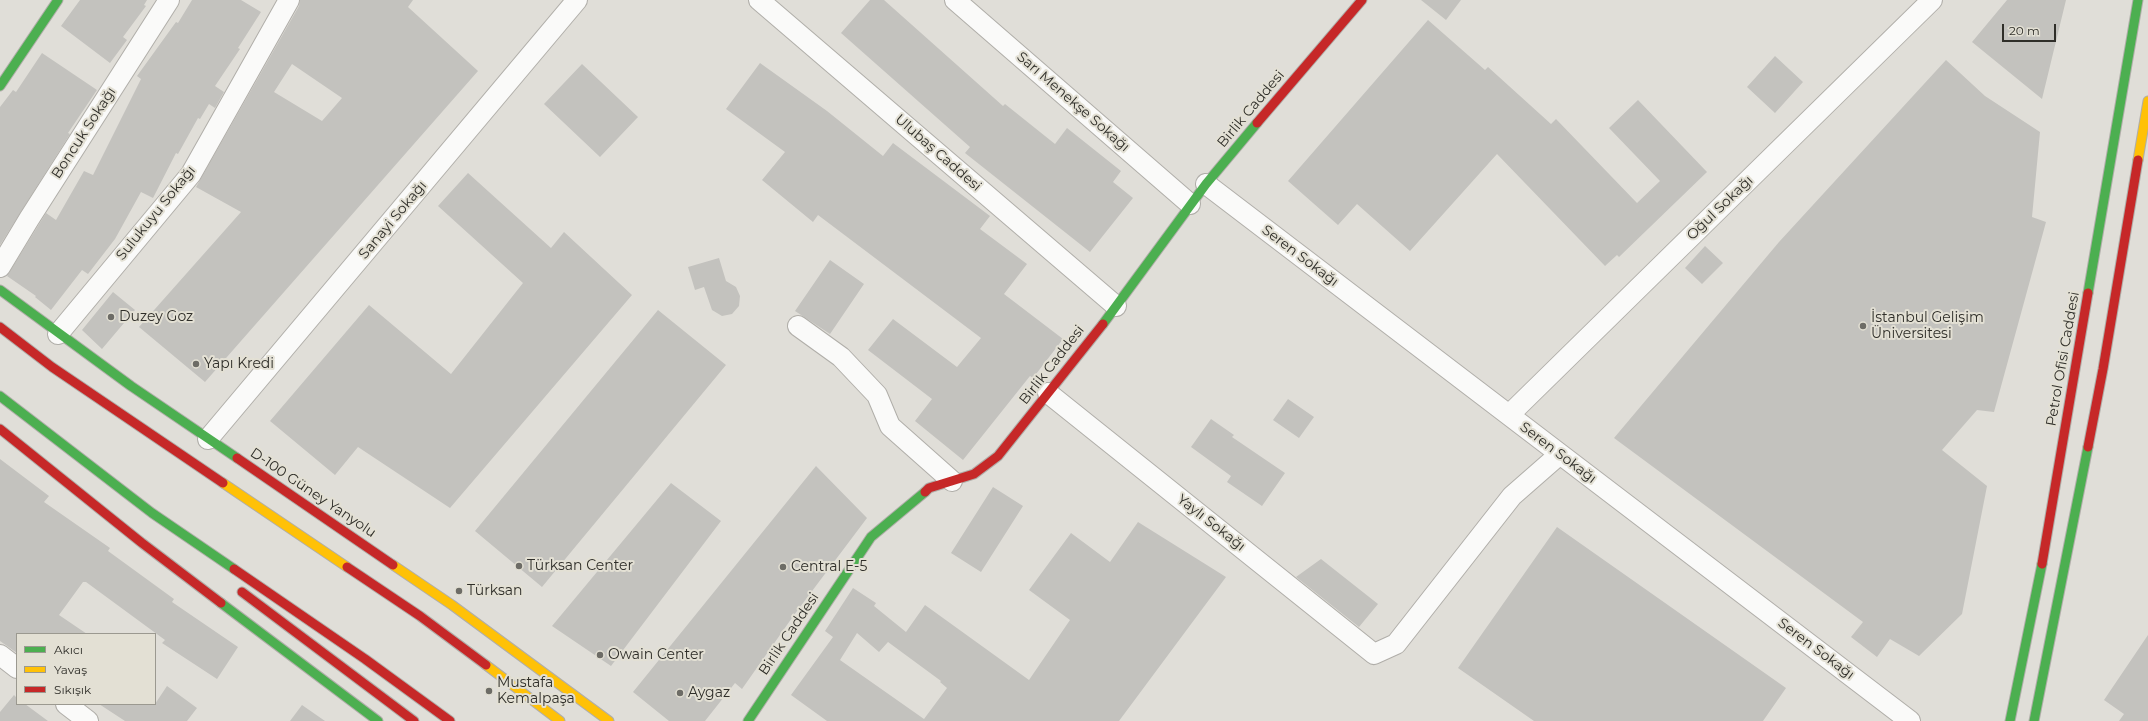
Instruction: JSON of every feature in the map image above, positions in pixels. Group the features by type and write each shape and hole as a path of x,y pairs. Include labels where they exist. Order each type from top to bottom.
{"main road":[{"path":"0,86 58,0"},
{"name":"Birlik Caddesi","path":"748,721 871,537 930,488 974,474 998,456 1116,306 1190,204 1362,0"},
{"name":"Petrol Ofisi Caddesi","path":"2010,721 2036,599 2138,0"},
{"path":"2034,721 2144,152 2148,101"},
{"name":"D-100 Güney Yanyolu","path":"0,290 58,334 208,439 452,605 609,721"},
{"path":"0,328 52,367 420,616 560,721"},
{"path":"0,396 152,513 365,659 450,721"},
{"path":"0,429 142,543 378,721"},
{"path":"152,513 177,542"},
{"path":"236,588 414,721"}],"street":[{"name":"Boncuk Sokağı","path":"0,267 169,0"},
{"name":"Ulubaş Caddesi","path":"759,0 1116,306"},
{"name":"Sarı Menekşe Sokağı","path":"955,0 1190,204"},
{"name":"Oğul Sokağı","path":"1509,415 1932,0"},
{"name":"Sulukuyu Sokağı","path":"58,334 191,174 284,2"},
{"name":"Sanayi Sokağı","path":"208,439 571,2"},
{"name":"Seren Sokağı","path":"1206,184 1910,721"},
{"path":"798,326 841,357 877,395 890,426 952,481"},
{"name":"Yaylı Sokağı","path":"1048,394 1374,654 1396,644 1512,496 1560,454"},
{"path":"0,655 16,667"},
{"path":"67,705 88,721"}],"building":[{"path":"80,0 147,0 144,5 146,6 123,37 127,40 110,63 61,26"},
{"path":"192,0 241,0 261,12 238,48 240,49 215,86 224,92 215,108 209,104 200,119 198,118 178,154 176,153 153,198 141,192 115,239 88,274 82,270 51,310 35,297 36,296 7,276 46,213 56,220 84,171 93,175 141,79 137,76 176,22 178,23"},
{"path":"300,0 413,0 408,7 478,71 205,382 139,327 241,212 196,187 299,6","holes":["292,64 342,98 322,121 274,92"]},
{"path":"870,0 884,0 1003,106 1005,104 1055,144 1067,128 1121,171 1113,182 1133,198 1090,252 965,153 970,147 841,33"},
{"path":"1421,0 1461,0 1446,20"},
{"path":"2007,0 2066,0 2042,99 1972,42"},
{"path":"1428,20 1485,70 1488,67 1551,124 1556,119 1637,203 1660,181 1609,128 1638,100 1707,172 1619,257 1617,255 1605,266 1497,154 1410,251 1357,204 1338,225 1288,181"},
{"path":"42,53 97,90 68,133 70,134 0,245 0,107 13,90 16,92"},
{"path":"1775,56 1803,82 1775,113 1747,87"},
{"name":"İstanbul Gelişim Üniversitesi","path":"1946,60 1985,96 2040,132 2032,217 2046,222 1994,412 1977,410 1942,450 1987,486 1962,614 1919,656 1890,639 1877,657 1851,637 1863,622 1614,438 1779,242"},
{"path":"760,63 827,111 883,156 893,143 990,216 980,229 1027,264 1004,294 1063,339 1033,378 1030,376 963,460 915,421 932,399 868,350 893,319 957,367 981,338 818,215 813,222 762,180 785,152 726,109"},
{"path":"582,64 638,117 600,157 544,104"},
{"path":"468,173 551,248 564,232 632,295 450,508 358,447 335,475 270,421 369,305 451,374 523,283 438,206"},
{"path":"1705,246 1723,263 1702,284 1685,268"},
{"path":"719,258 726,281 736,287 740,296 739,306 732,314 722,316 712,310 704,287 695,290 688,267"},
{"path":"830,260 864,284 830,334 795,311"},
{"name":"Duzey Goz","path":"113,292 135,310 102,349 82,330"},
{"path":"658,310 726,365 542,587 475,531"},
{"path":"1288,399 1314,417 1299,438 1273,420"},
{"path":"1211,419 1234,435 1232,437 1285,473 1262,506 1227,482 1231,476 1191,447"},
{"path":"0,459 49,496 44,502 110,548 108,551 174,599 172,602 238,647 217,679 162,643 165,640 86,582 83,582 59,615 86,633 16,633 16,652 0,641"},
{"name":"Central E-5","path":"816,466 867,518 794,615 742,689 735,683 705,721 669,721 633,692"},
{"path":"671,483 721,521 611,666 552,626"},
{"path":"993,487 1023,506 981,572 951,553"},
{"path":"1138,522 1226,577 1119,721 827,721 791,695 833,637 825,631 853,588 876,603 874,606 906,632 925,605 1029,680 1070,620 1029,590 1071,533 1110,562","holes":["857,633 879,652 888,642 941,681 940,682 947,688 924,719 840,660"]},
{"path":"1557,527 1786,688 1763,721 1534,721 1458,668"},
{"path":"1321,559 1378,604 1359,627 1296,577"},
{"path":"2148,635 2148,721 2119,721 2124,714 2104,700"},
{"path":"167,686 197,708 187,721 125,721 101,705 156,705 156,702"},
{"path":"14,695 16,697 16,705 26,705 48,721 0,721 0,712"},
{"path":"302,705 325,721 290,721"}],"traffic: fast":[{"path":"0,86 58,0"},
{"path":"2088,293 2138,0"},
{"path":"1103,324 1206,184 1257,123"},
{"path":"0,290 131,386 237,458"},
{"path":"0,396 152,513 234,569"},
{"path":"2034,721 2088,447"},
{"path":"748,721 871,537 925,492"},
{"path":"2010,721 2042,564"},
{"path":"221,603 378,721"}],"traffic: slow":[{"path":"2138,160 2148,101"},
{"path":"223,483 347,567"},
{"path":"393,565 452,605 609,721"},
{"path":"486,665 560,721"}],"traffic: jam":[{"path":"1257,123 1362,0"},
{"path":"2088,447 2103,369 2138,160"},
{"path":"2042,564 2088,293"},
{"path":"925,492 929,488 974,474 998,456 1103,324"},
{"path":"0,327 52,367 223,483"},
{"path":"0,429 142,543 221,603"},
{"path":"237,458 393,565"},
{"path":"347,567 420,616 486,665"},
{"path":"234,569 365,659 450,721"},
{"path":"242,592 414,721"}],"place":[{"name":"Duzey Goz","path":"111,317"},
{"name":"İstanbul Gelişim Üniversitesi","path":"1863,326"},
{"name":"Yapı Kredi","path":"196,364"},
{"name":"Türksan Center","path":"519,566"},
{"name":"Central E-5","path":"783,567"},
{"name":"Türksan","path":"459,591"},
{"name":"Owain Center","path":"600,655"},
{"name":"Mustafa Kemalpaşa","path":"489,691"},
{"name":"Aygaz","path":"680,693"}]}
